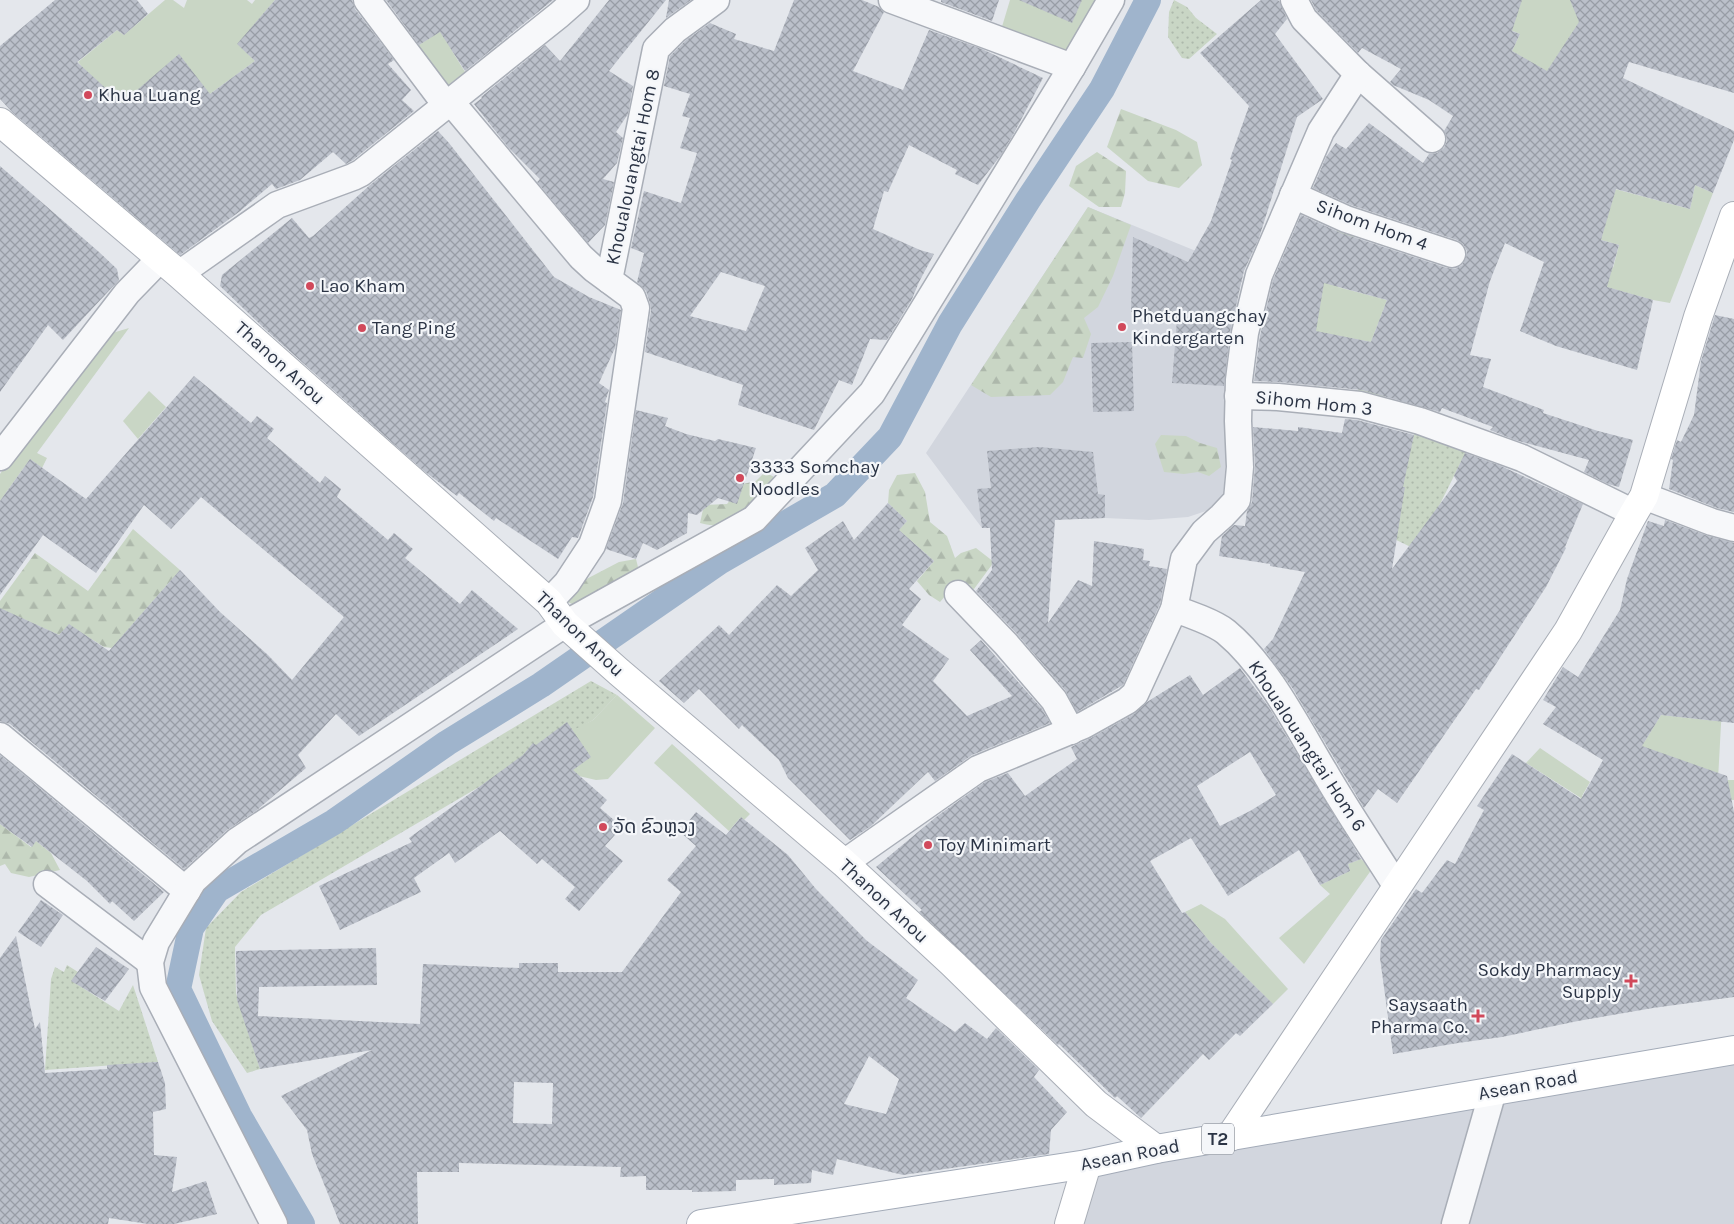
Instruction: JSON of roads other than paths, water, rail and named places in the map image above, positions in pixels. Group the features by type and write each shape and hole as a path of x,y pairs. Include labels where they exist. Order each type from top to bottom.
{"street":[{"path":"367,0 449,103 582,257 609,280"},
{"path":"0,457 126,293 277,205 361,173 560,15 576,0"},
{"name":"Khoualouangtai Hom 8","path":"549,602 567,583 592,545 608,501 636,308 632,297 609,280 656,49 675,30 716,0"},
{"path":"892,0 1072,67"},
{"path":"274,1224 153,987 150,962 156,942 193,881 237,842 565,624 754,519 872,394 1072,67 1110,0"},
{"path":"1294,0 1304,19 1358,74 1432,139"},
{"name":"Sihom Hom 3","path":"1358,74 1321,131 1259,276 1245,333 1238,396 1278,397 1360,405 1420,421 1522,458 1639,505 1734,528"},
{"name":"Thanon Anou","path":"0,122 170,266 549,602 565,624 619,672 844,863 953,964 1096,1104 1156,1149"},
{"name":"Sihom Hom 4","path":"1293,195 1346,219 1452,254"},
{"path":"1230,1137 1568,631 1639,505 1698,317 1734,216"},
{"path":"844,863 978,770 1084,726 1127,701 1135,694 1174,609 1184,559 1204,532 1236,500 1240,467 1238,396"},
{"path":"958,594 1006,644 1054,700 1070,731"},
{"name":"Khoualouangtai Hom 6","path":"1174,609 1224,631 1250,657 1283,703 1333,787 1397,887"},
{"path":"0,736 187,891"},
{"path":"47,884 150,962"},
{"name":"Asean Road","path":"701,1224 1087,1164 1156,1149 1734,1050"},
{"path":"1455,1224 1493,1091"},
{"path":"1069,1224 1087,1164"}],"waterway":[{"path":"302,1224 239,1116 178,989 191,928 217,890 334,822 447,743 541,685 719,562 835,495 890,437 950,324 1028,200 1102,89 1148,0"}],"place":[{"name":"Khua Luang","path":"88,95"},
{"name":"Lao Kham","path":"310,286"},
{"name":"Phetduangchay Kindergarten","path":"1122,327"},
{"name":"Tang Ping","path":"362,328"},
{"name":"3333 Somchay Noodles","path":"740,478"},
{"name":"ວັດ ຂົວຫຼວງ","path":"603,827"},
{"name":"Toy Minimart","path":"928,845"},
{"name":"Sokdy Pharmacy Supply","path":"1631,981"},
{"name":"Saysaath Pharma Co.","path":"1478,1016"}]}
